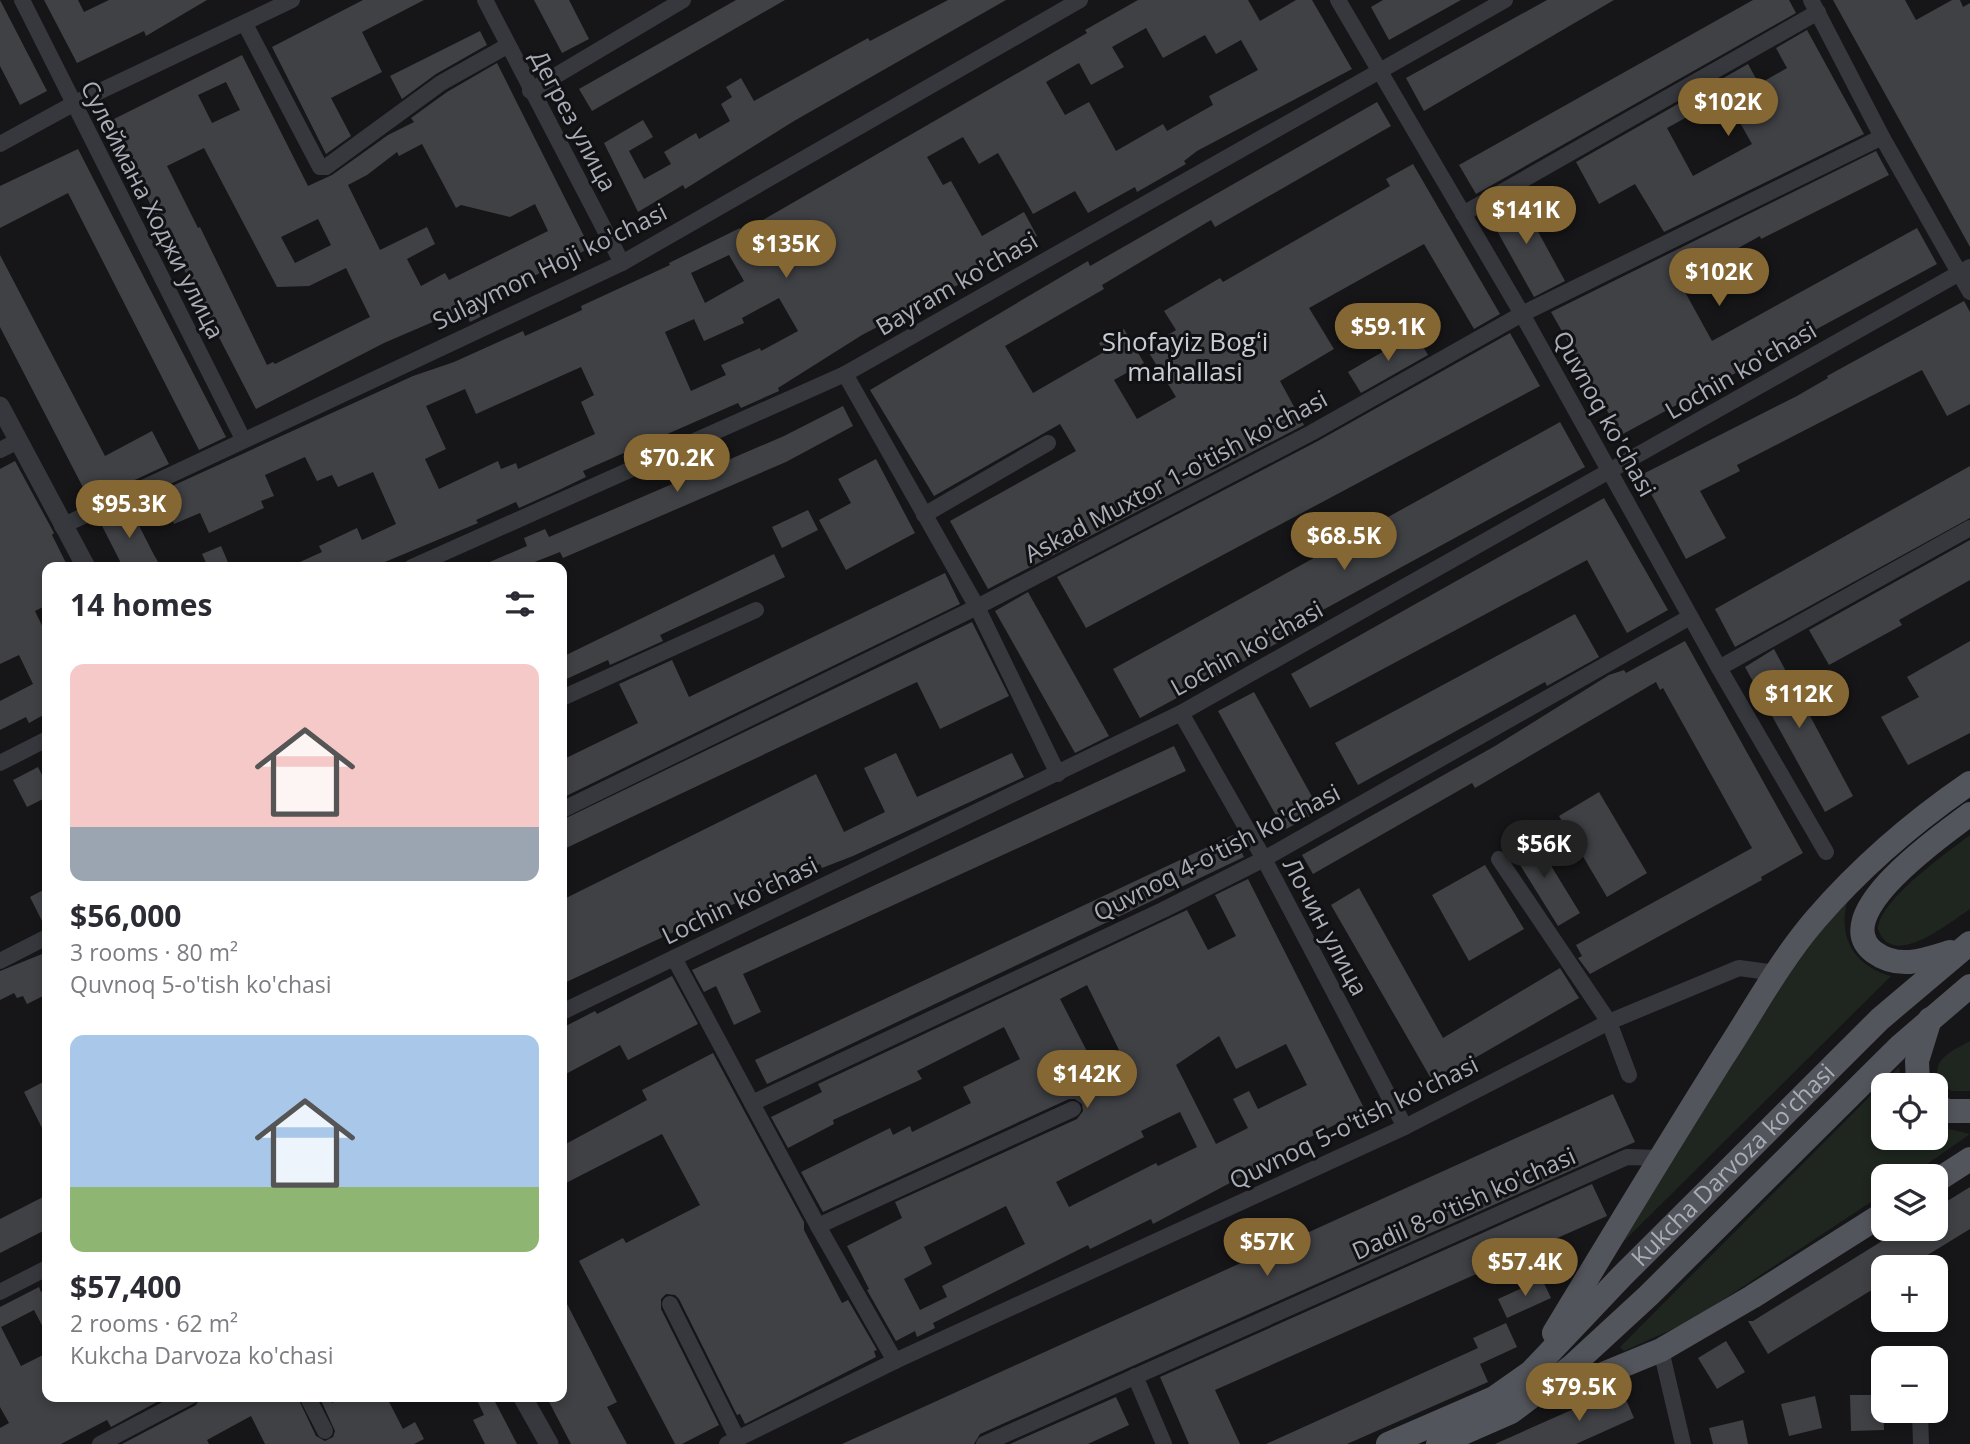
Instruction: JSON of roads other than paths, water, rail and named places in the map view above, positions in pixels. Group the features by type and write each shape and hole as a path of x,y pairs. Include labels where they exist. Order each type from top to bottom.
{"main road":[{"path":"1531,1372 1659,1158 1776,973 1813,922 1858,875 1940,804 1970,783"},
{"path":"1967,945 1921,962 1900,962 1871,949 1863,930 1869,907 1883,888 1928,846 1970,814"},
{"name":"Kukcha Darvoza ko'chasi","path":"1388,1444 1494,1398 1531,1372 1632,1266 1880,1019 1967,945"},
{"name":"Kukcha Darvoza ko'chasi","path":"1438,1444 1511,1412 1553,1382 1597,1345 1930,1019 1970,986"},
{"path":"1918,1073 1917,1061 1930,1019"},
{"path":"1948,1111 1970,1111"},
{"path":"1948,1173 1970,1159"},
{"path":"1511,1412 1661,1350 1752,1297 1871,1222"}],"street":[{"name":"Сулеймана Ходжи улица","path":"22,0 243,439"},
{"path":"0,144 73,104 245,24 263,6 292,0"},
{"name":"Дегрез улица","path":"485,0 530,91 622,262"},
{"path":"530,91 683,0"},
{"name":"Sulaymon Hoji ko'chasi","path":"62,526 622,262 1080,0"},
{"name":"Quvnoq ko'chasi","path":"1338,0 1522,314 1690,617 1826,852"},
{"name":"Bayram ko'chasi","path":"423,562 845,374 1505,0"},
{"path":"1463,214 1814,6 1882,137 1965,270 1970,292"},
{"path":"245,24 320,167 327,167 441,83 507,46"},
{"name":"Askad Muxtor 1-o'tish ko'chasi","path":"567,808 977,607 1311,433 1522,314 1882,137"},
{"name":"Lochin ko'chasi","path":"567,1010 1181,713 1965,270"},
{"path":"845,374 977,607 1058,774"},
{"path":"0,406 9,446 83,562"},
{"path":"924,515 1048,443"},
{"path":"1719,668 1970,527"},
{"path":"567,696 756,610"},
{"name":"Quvnoq 4-o'tish ko'chasi","path":"752,1103 1163,910 1264,859 1690,617"},
{"name":"Лочин улица","path":"1181,713 1264,859 1405,1127"},
{"path":"0,763 42,742"},
{"path":"1499,859 1609,1022 1629,1075"},
{"path":"0,961 42,940"},
{"path":"674,958 818,1226 895,1361"},
{"name":"Quvnoq 5-o'tish ko'chasi","path":"732,1441 895,1361 1405,1127 1609,1022 1739,968 1776,973"},
{"path":"818,1226 1073,1109"},
{"name":"Dadil 8-o'tish ko'chasi","path":"984,1444 1627,1157 1659,1158"},
{"path":"0,1292 42,1271"},
{"path":"670,1304 732,1441"},
{"path":"1661,1350 1683,1444"},
{"path":"1135,1376 1164,1444"},
{"path":"100,1444 180,1402"},
{"path":"310,1402 325,1431"},
{"path":"526,1402 549,1444"},
{"path":"1920,1423 1921,1444"}],"district":[{"name":"Shofayiz Bogʻi mahallasi","path":"1185,357"}]}
